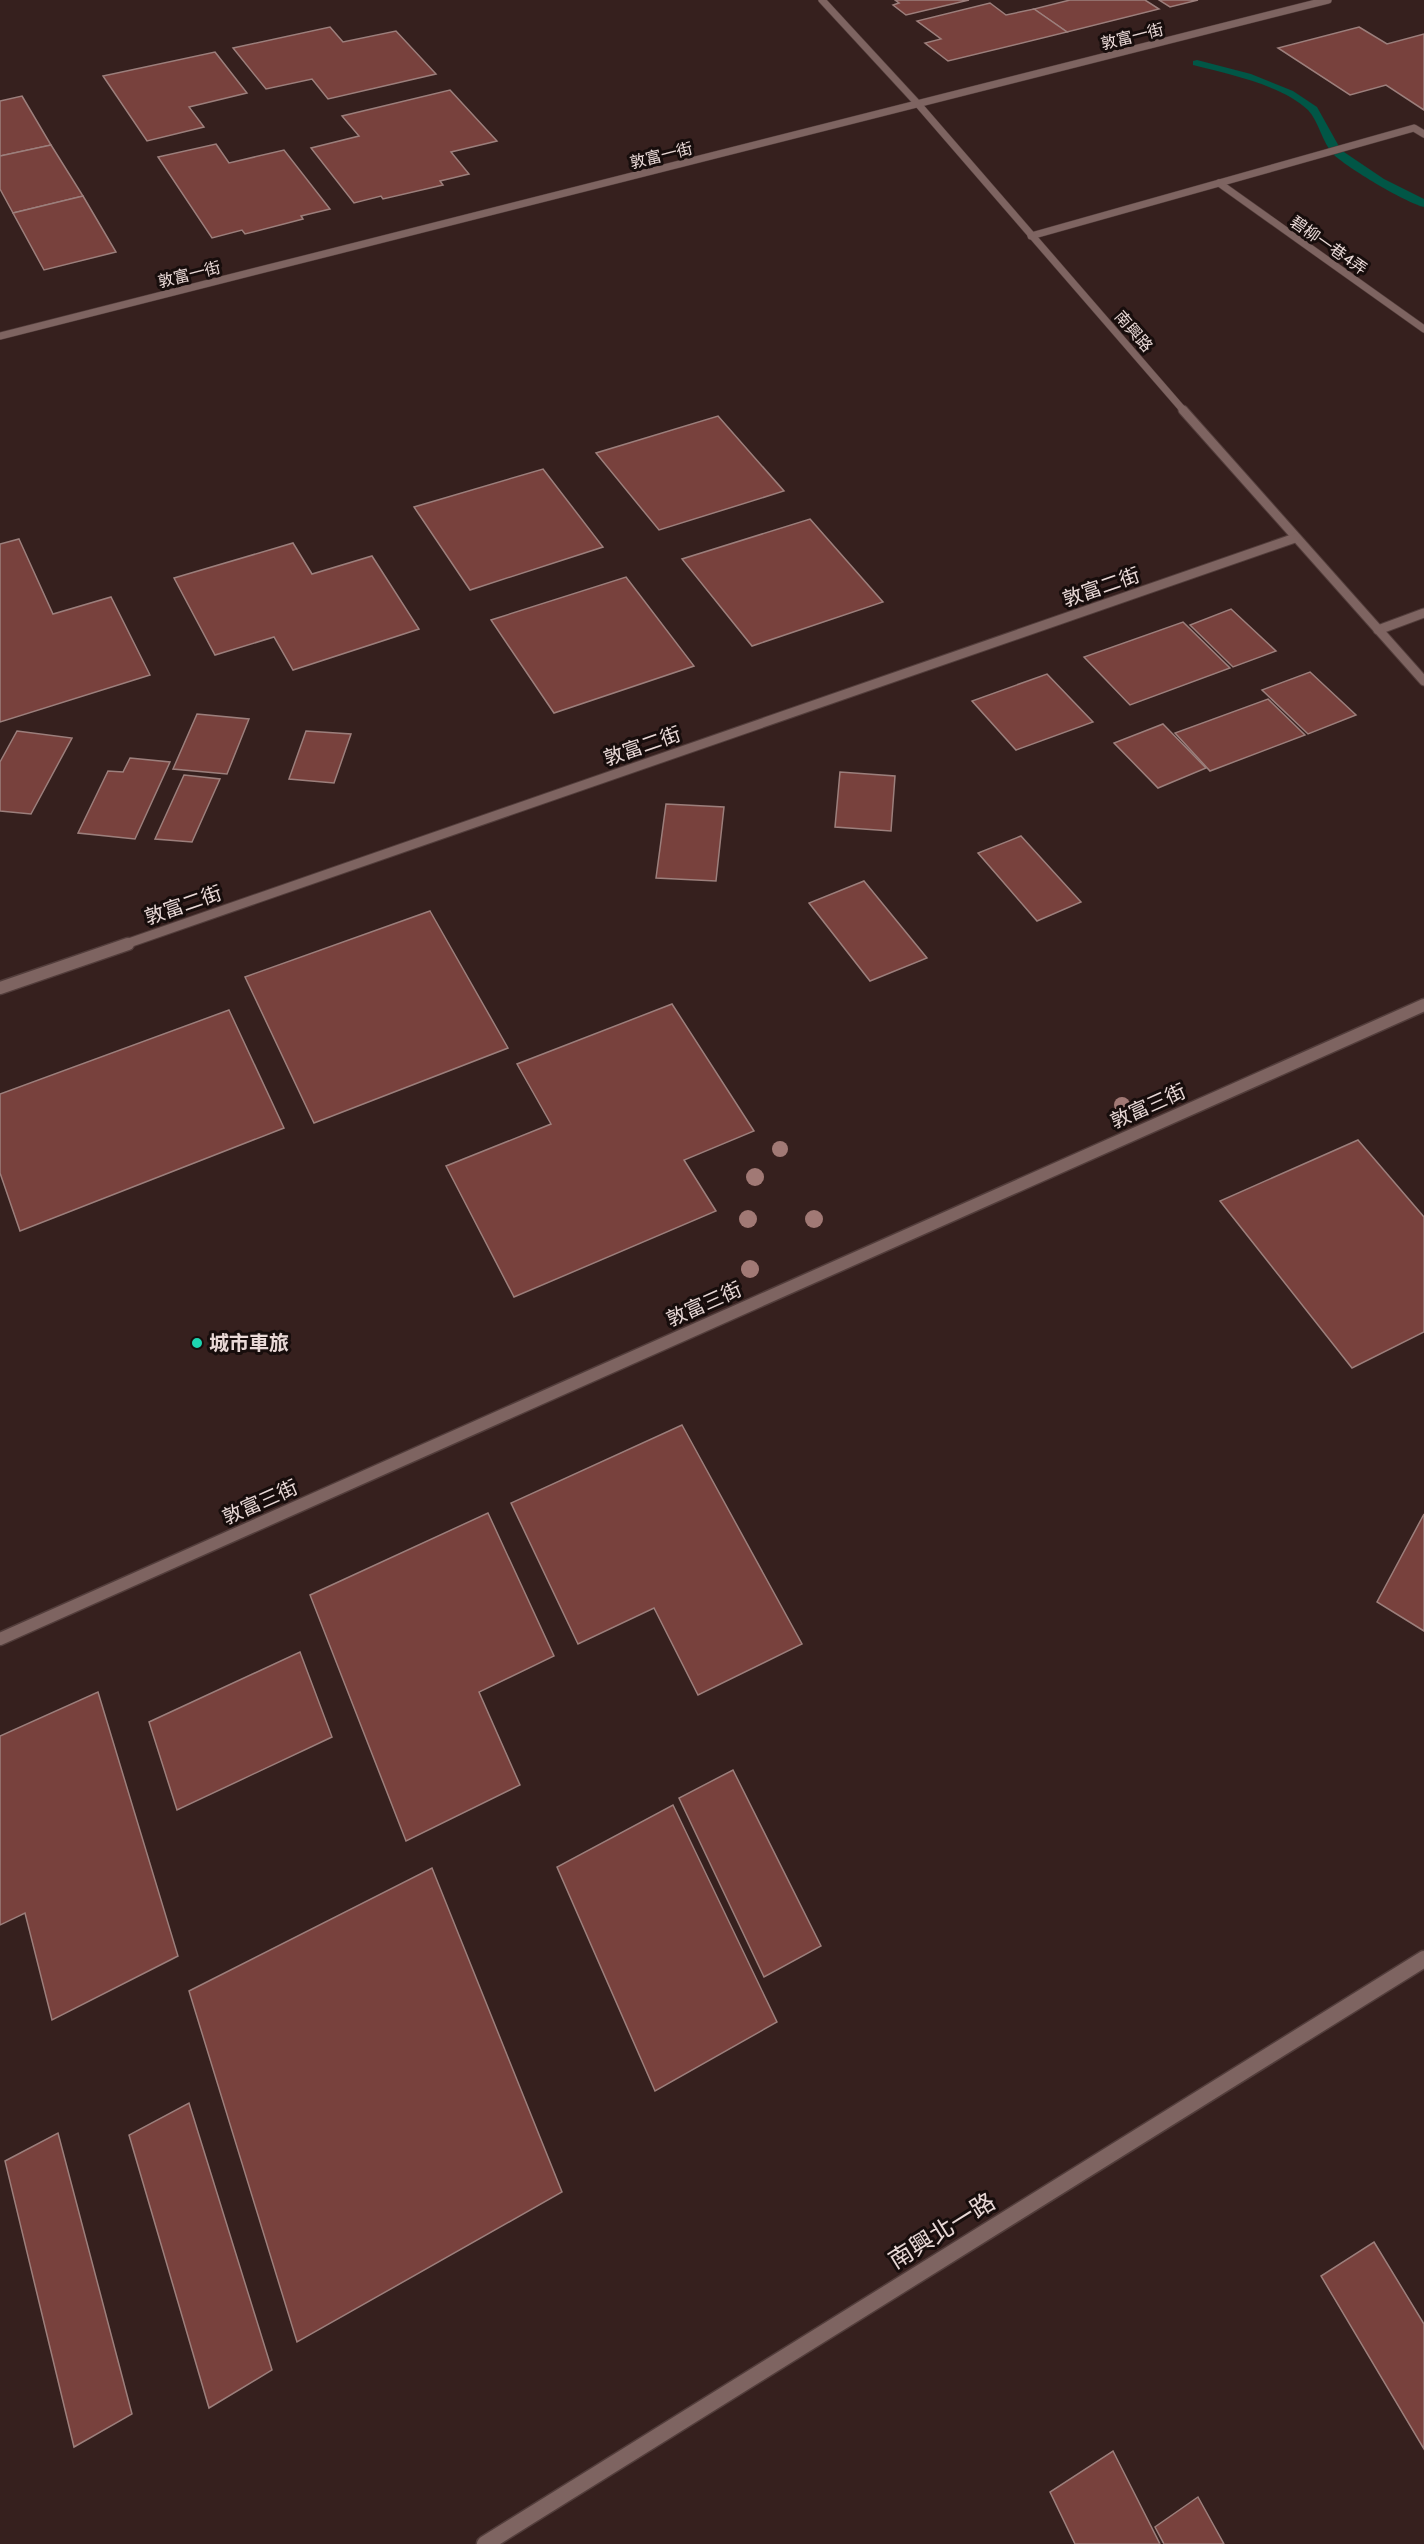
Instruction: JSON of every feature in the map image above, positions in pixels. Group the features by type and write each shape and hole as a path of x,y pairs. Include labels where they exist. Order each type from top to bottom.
{"street":[{"name":"南興路","path":"822,0 918,104 1031,236 1424,681"},
{"name":"敦富一街","path":"0,336 1328,0"},
{"path":"1031,236 1414,128 1424,134"},
{"name":"碧柳一巷4弄","path":"1219,183 1424,329"},
{"name":"敦富二街","path":"0,988 1296,538"},
{"path":"1378,630 1424,613"},
{"name":"敦富三街","path":"0,1639 1424,1005"},
{"name":"南興北一路","path":"484,2544 1424,1959"}],"building":[{"path":"895,0 969,0 906,15 893,5 899,3"},
{"path":"1070,0 1145,0 1159,9 1067,32 1034,9"},
{"path":"1159,0 1198,0 1170,7"},
{"path":"990,3 1006,15 1034,9 1067,32 948,61 925,43 941,39 917,21"},
{"path":"330,27 343,42 396,31 436,74 328,99 312,79 266,89 233,48"},
{"path":"1359,27 1387,44 1424,34 1424,110 1386,85 1350,95 1278,48"},
{"path":"215,52 247,93 189,107 204,127 147,141 103,76"},
{"path":"450,90 497,141 451,152 469,174 440,181 443,185 383,199 381,196 354,203 311,148 359,136 342,116"},
{"path":"22,96 51,145 0,156 0,101"},
{"path":"216,144 229,163 284,150 330,209 301,216 303,219 245,234 242,230 212,238 158,157"},
{"path":"51,145 83,196 13,213 0,189 0,156"},
{"path":"83,196 116,252 44,270 13,213"},
{"path":"718,416 784,491 659,530 596,453"},
{"path":"543,469 603,547 470,590 414,507"},
{"path":"810,519 883,602 752,646 682,559"},
{"path":"19,539 53,614 111,597 150,675 0,722 0,544"},
{"path":"293,543 312,574 372,556 419,629 293,670 274,637 215,655 174,578"},
{"path":"626,577 694,666 554,713 491,620"},
{"path":"1231,609 1276,651 1233,667 1190,625"},
{"path":"1183,622 1230,668 1130,705 1084,657"},
{"path":"1310,672 1356,715 1308,734 1262,690"},
{"path":"1047,674 1093,722 1016,750 972,701"},
{"path":"1268,699 1305,735 1210,771 1175,733"},
{"path":"197,714 249,719 227,774 173,769"},
{"path":"1163,724 1206,768 1158,788 1114,743"},
{"path":"17,731 72,738 31,814 0,811 0,762"},
{"path":"306,731 351,734 334,783 289,779"},
{"path":"130,758 170,762 135,839 78,833 108,771 123,772"},
{"path":"840,772 895,776 891,831 835,827"},
{"path":"184,775 220,779 192,842 155,839"},
{"path":"666,804 724,807 716,881 656,878"},
{"path":"1021,836 1081,902 1037,921 978,853"},
{"path":"864,881 927,958 870,981 809,903"},
{"path":"430,911 508,1048 314,1123 245,977"},
{"path":"672,1004 754,1131 684,1160 716,1211 514,1297 446,1166 551,1124 517,1064"},
{"path":"229,1010 284,1128 20,1231 0,1173 0,1094"},
{"path":"1358,1140 1424,1217 1424,1332 1352,1368 1220,1201"},
{"path":"682,1425 802,1644 698,1695 654,1608 578,1644 511,1503"},
{"path":"488,1513 554,1656 479,1692 520,1785 406,1841 310,1595"},
{"path":"1424,1514 1424,1631 1377,1602"},
{"path":"300,1652 332,1737 177,1810 149,1722"},
{"path":"98,1692 178,1956 52,2020 25,1913 0,1925 0,1736"},
{"path":"733,1770 821,1946 764,1977 679,1798"},
{"path":"673,1805 777,2022 655,2091 557,1867"},
{"path":"432,1868 562,2192 297,2342 189,1991"},
{"path":"189,2103 272,2370 209,2408 129,2135"},
{"path":"58,2133 132,2414 74,2447 5,2161"},
{"path":"1374,2242 1424,2324 1424,2449 1321,2276"},
{"path":"1113,2451 1160,2544 1075,2544 1050,2492"},
{"path":"1198,2497 1224,2544 1164,2544 1155,2527"}],"waterway":[{"path":"1197,63 1247,76 1289,93 1313,109 1337,152 1380,181 1424,204"}],"place":[{"name":"城市車旅","path":"197,1343"}]}
